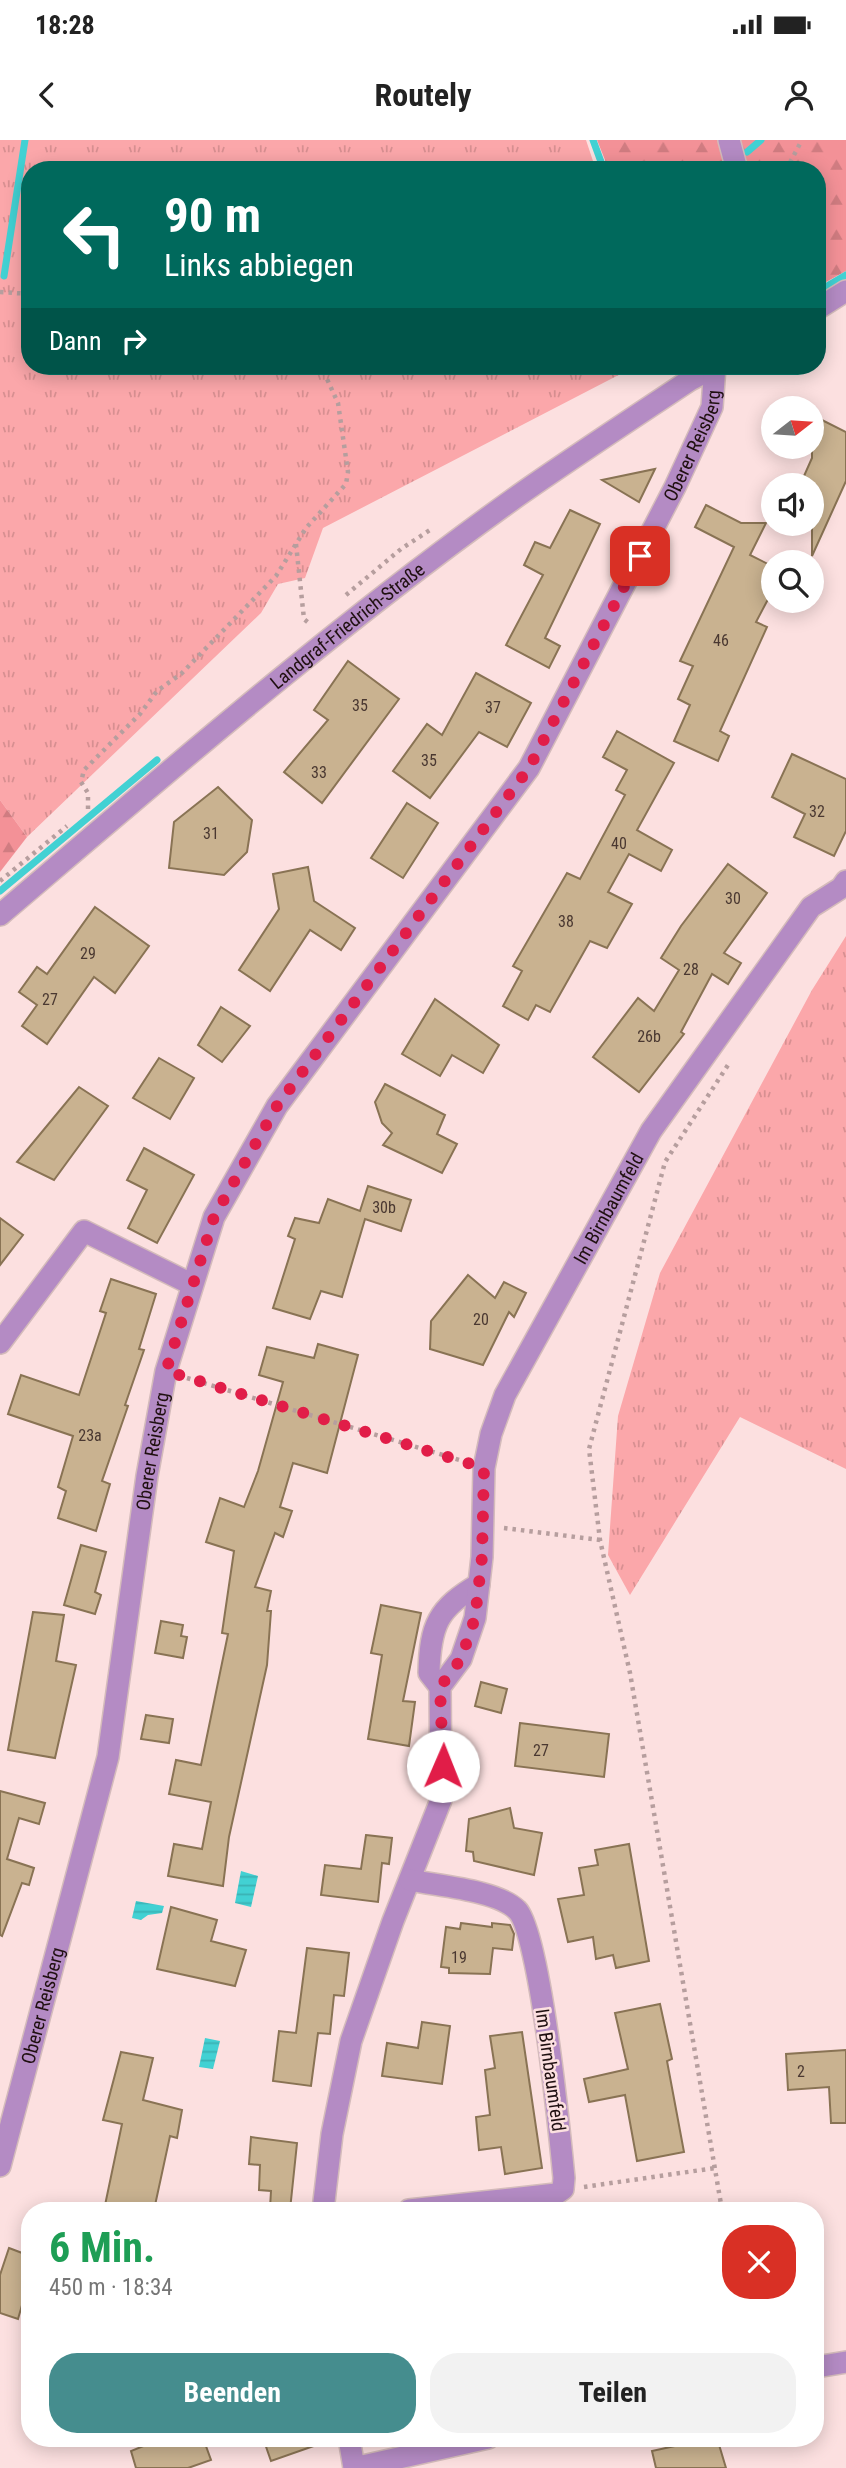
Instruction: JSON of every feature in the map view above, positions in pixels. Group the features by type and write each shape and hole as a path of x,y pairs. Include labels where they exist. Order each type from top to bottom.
{"street":[{"path":"729,140 735,161"},
{"path":"826,303 846,291"},
{"name":"Landgraf-Friedrich-Straße","path":"0,915 161,778 368,610 518,496 699,375"},
{"name":"Oberer Reisberg","path":"0,2166 108,1757 147,1476 166,1371 214,1217 277,1106 502,804 547,736 676,487 712,407 714,375"},
{"name":"Im Birnbaumfeld","path":"440,1687 461,1659 475,1618 484,1468 491,1434 505,1395 651,1131 811,907 842,888 846,881"},
{"path":"0,1343 84,1231 191,1284"},
{"path":"324,2202 332,2134 351,2040 441,1800 440,1687 429,1673 434,1632 440,1613 479,1584"},
{"name":"Im Birnbaumfeld","path":"410,1880 503,1899 519,1911 528,1931 543,2012 554,2082 563,2189"},
{"path":"482,2202 556,2194 563,2189"},
{"path":"824,2366 846,2362"},
{"path":"350,2447 354,2468 448,2447"}],"path":[{"path":"791,161 802,140"},
{"path":"0,292 21,293"},
{"path":"88,808 88,793 81,782 84,770 140,714 157,691 181,674 276,576 296,543 346,484 348,472 338,402 325,375"},
{"path":"296,543 304,619 310,624"},
{"path":"721,2202 630,1673 600,1541 589,1449 665,1162 733,1057"},
{"path":"166,1371 484,1468"},
{"path":"482,1528 513,1528 600,1541"},
{"path":"563,2189 715,2168"}],"green space":[{"path":"0,140 586,140 593,161 21,161 21,375 619,375 323,528 305,578 278,584 261,613 27,837 0,800"},
{"path":"597,140 846,140 846,271 826,282 826,161 605,161"},
{"path":"0,800 27,837 0,872"},
{"path":"846,936 846,1469 740,1417 630,1595 608,1555 618,1416 660,1273 812,990"}],"water":[{"path":"241,1871 258,1876 251,1907 235,1903"},
{"path":"136,1901 164,1906 162,1913 148,1915 141,1920 132,1918"},
{"path":"205,2038 220,2041 213,2069 199,2067"}],"building":[{"path":"824,421 846,432 846,481 824,530 824,473 805,473 812,459 824,459"},
{"path":"655,469 639,502 602,480"},
{"path":"706,505 741,523 761,523 761,533 750,555 761,560 761,613 756,622 767,627 720,731 729,736 718,761 674,741 690,705 678,699 693,666 680,661 734,547 695,527"},
{"path":"570,510 600,524 545,638 560,646 549,668 506,645 543,575 524,565 535,542 550,548"},
{"path":"812,536 821,536 815,550 812,550"},
{"path":"348,661 399,699 322,803 284,772 328,720 314,710"},
{"path":"476,673 531,703 507,747 479,732 430,798 393,771 427,724 442,735"},
{"path":"617,731 674,763 637,830 672,850 661,871 629,854 608,892 632,904 607,948 590,941 550,1012 536,1005 528,1020 503,1006 522,971 513,966 567,873 580,879 625,795 616,790 627,770 603,757"},
{"path":"792,754 846,779 846,831 834,856 794,837 805,814 772,797"},
{"path":"218,787 252,820 247,852 224,875 169,868 174,822"},
{"path":"407,803 438,823 403,878 371,858"},
{"path":"728,864 767,893 724,953 741,963 728,984 712,974 681,1032 684,1034 639,1092 593,1057 638,998 654,1011 679,970 661,958 681,926"},
{"path":"308,867 314,901 355,928 341,950 310,930 270,991 239,970 279,909 273,874"},
{"path":"95,907 149,946 115,993 94,977 47,1044 22,1026 37,1005 19,992 37,967 47,974"},
{"path":"435,999 499,1045 483,1073 452,1055 440,1076 402,1054"},
{"path":"221,1007 250,1026 222,1062 198,1045"},
{"path":"159,1058 194,1078 170,1119 133,1098"},
{"path":"385,1084 445,1115 437,1134 457,1144 442,1173 383,1145 392,1133 382,1123 375,1102"},
{"path":"79,1087 108,1106 54,1180 17,1162"},
{"path":"144,1148 194,1175 157,1243 128,1228 147,1190 127,1180"},
{"path":"368,1186 411,1200 401,1231 365,1219 342,1297 321,1291 310,1319 273,1308 295,1239 288,1236 295,1218 319,1223 328,1199 360,1211"},
{"path":"0,1218 23,1235 0,1265"},
{"path":"468,1275 495,1298 504,1282 526,1293 514,1317 509,1312 483,1365 430,1349 431,1321"},
{"path":"111,1279 156,1294 139,1349 144,1350 125,1405 128,1406 102,1481 110,1484 96,1531 58,1518 66,1491 58,1487 73,1436 8,1414 21,1375 79,1395 106,1313 100,1311"},
{"path":"318,1344 358,1355 327,1473 293,1463 280,1507 292,1511 283,1537 275,1533 255,1587 271,1591 267,1611 271,1611 267,1665 229,1837 223,1886 168,1876 174,1844 202,1849 211,1802 169,1794 176,1760 201,1765 228,1634 222,1633 234,1551 206,1542 220,1498 244,1507 258,1471 283,1382 259,1375 267,1347 314,1358"},
{"path":"81,1545 106,1552 95,1592 101,1595 95,1614 64,1605"},
{"path":"381,1605 421,1613 403,1701 415,1702 409,1746 368,1739 382,1655 371,1653"},
{"path":"33,1612 64,1615 56,1661 76,1665 55,1758 8,1750"},
{"path":"161,1621 183,1625 181,1636 187,1637 183,1658 155,1653"},
{"path":"481,1682 507,1689 501,1713 475,1706"},
{"path":"146,1715 173,1719 169,1743 141,1739"},
{"path":"520,1723 609,1734 604,1777 515,1766"},
{"path":"0,1791 45,1803 39,1824 19,1818 7,1859 34,1868 29,1885 22,1883 2,1936 0,1935"},
{"path":"510,1808 514,1828 542,1833 534,1875 474,1861 473,1852 466,1851 469,1819"},
{"path":"366,1835 392,1838 389,1864 382,1863 378,1902 321,1895 325,1865 361,1869"},
{"path":"629,1844 649,1961 616,1968 613,1955 596,1959 593,1937 568,1942 558,1899 584,1895 579,1868 598,1865 595,1850"},
{"path":"171,1907 217,1920 211,1941 246,1950 235,1986 157,1969"},
{"path":"461,1923 492,1927 492,1923 510,1925 514,1934 512,1950 493,1948 490,1974 449,1973 449,1968 441,1967 446,1927 460,1929"},
{"path":"307,1948 349,1953 344,1996 334,1995 330,2034 318,2033 311,2086 273,2081 279,2031 296,2033"},
{"path":"660,2004 672,2059 667,2061 684,2152 637,2161 625,2095 589,2102 584,2079 628,2069 615,2013"},
{"path":"422,2022 450,2026 442,2084 382,2076 387,2043 418,2048"},
{"path":"522,2032 542,2168 505,2174 501,2147 479,2150 476,2117 490,2115 485,2070 495,2068 490,2036"},
{"path":"846,2050 846,2123 831,2123 829,2087 788,2090 786,2054"},
{"path":"121,2052 153,2058 143,2100 182,2110 177,2138 170,2136 156,2202 106,2202 122,2124 103,2120"},
{"path":"251,2137 297,2143 291,2202 270,2202 271,2191 259,2190 260,2165 249,2164"},
{"path":"9,2248 21,2253 21,2309 18,2319 0,2313 0,2275"},
{"path":"141,2447 206,2447 211,2460 188,2468 136,2468 131,2451"},
{"path":"266,2447 311,2447 271,2461"},
{"path":"670,2447 720,2447 726,2468 656,2468 652,2451"}],"waterway":[{"path":"22,161 25,140"},
{"path":"593,140 601,161"},
{"path":"747,152 761,140"},
{"path":"4,276 21,166"},
{"path":"826,287 846,275"},
{"path":"0,891 157,760"}],"route":[{"path":"443,1766 440,1687 450,1670 461,1659 475,1618 482,1557 484,1468 166,1371 214,1217 277,1106 529,768 640,556"}]}
